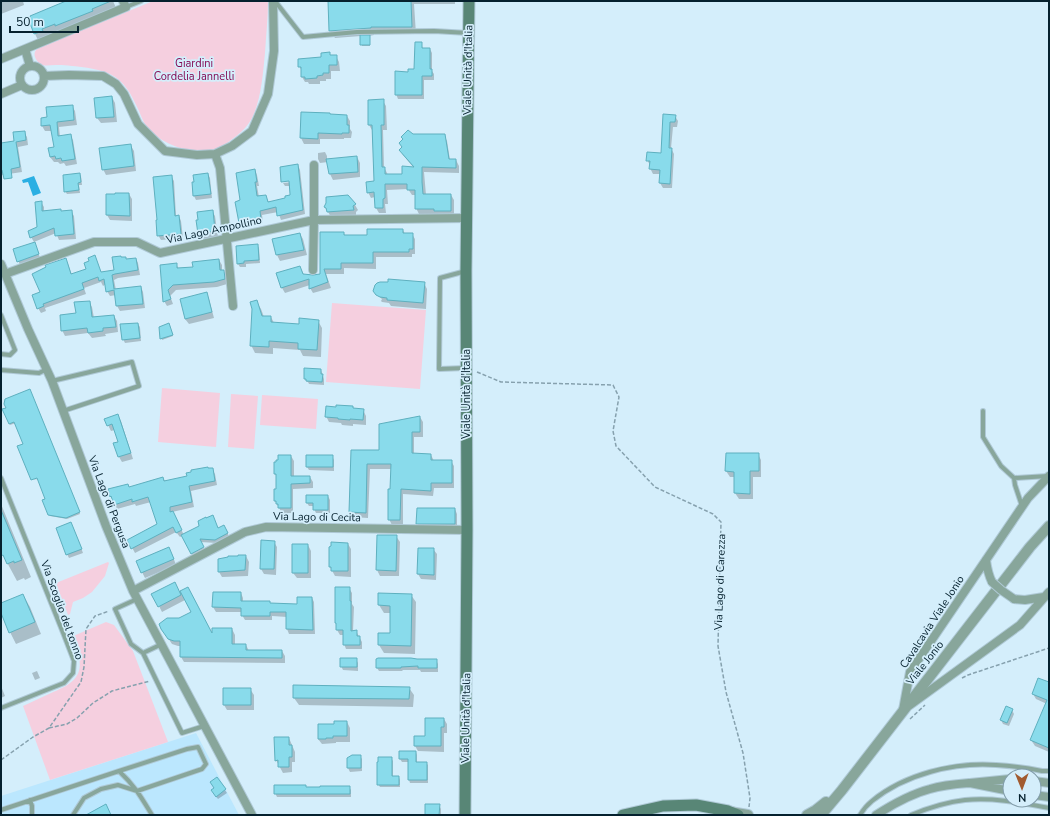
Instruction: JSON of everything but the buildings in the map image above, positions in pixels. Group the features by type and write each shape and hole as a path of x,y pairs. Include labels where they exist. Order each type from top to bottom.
{"main road":[{"name":"Viale Unità d'Italia","path":"465,787 468,530 466,271 469,1"},
{"path":"465,787 465,815"},
{"path":"465,787 470,815"},
{"path":"623,815 663,806 696,805 733,813"}],"street":[{"path":"44,76 103,76 116,84 124,94 138,124 165,151 197,155 215,154 232,146 252,131 268,94 274,51 274,1"},
{"path":"1,59 125,4"},
{"path":"25,49 30,66"},
{"path":"30,66 40,69 44,76 42,84 37,89 28,90 22,86 19,78 22,70 30,66"},
{"path":"1,94 22,86"},
{"path":"215,154 220,168 234,306"},
{"path":"313,270 314,165"},
{"name":"Via Lago Ampollino","path":"5,274 94,242 137,242 160,253 314,220 467,218"},
{"name":"Via Lago di Pergusa","path":"1,264 52,381 106,526 133,591 162,644 249,814"},
{"name":"Cavalcavia Viale Jonio","path":"903,710 910,672 1028,498 1049,476"},
{"name":"Viale Jonio","path":"821,815 1030,547 1049,526"},
{"name":"Via Lago di Cecita","path":"133,591 245,532 266,527 468,530"},
{"path":"986,560 987,570 992,582 1014,599 1029,600 1046,594"},
{"path":"903,710 1020,626 1046,594"},
{"path":"876,815 890,806 930,789 1002,780"},
{"path":"970,783 1002,789"},
{"path":"807,815 842,790"},
{"path":"733,813 749,812"}],"lane":[{"path":"125,4 141,1"},
{"path":"274,1 303,37 357,32 434,31 469,33"},
{"path":"466,271 440,278 439,369 466,368"},
{"path":"1,316 15,350 10,355 1,354"},
{"path":"52,381 132,362 139,386 63,411"},
{"path":"1,370 39,373 47,369"},
{"path":"983,411 983,437 1001,466 1014,478 1022,507"},
{"path":"1014,478 1049,476"},
{"name":"Via Scoglio del tonno","path":"1,478 74,661 73,673 64,683 1,708"},
{"path":"137,599 115,609 132,644 143,653 182,733 204,726"},
{"path":"143,653 162,644"},
{"path":"1,810 187,749 198,747 206,764 202,769 137,790 118,786 100,789 84,798 73,815"},
{"path":"860,815 871,802 890,789 912,777 951,767 987,765 1049,771"},
{"path":"119,771 137,790 152,815"},
{"path":"30,800 32,815"},
{"path":"911,815 945,804 965,800 1007,801 1049,808"}],"path":[{"name":"Via Lago di Carezza","path":"466,368 501,382 613,385 619,397 614,431 616,446 655,487 713,514 721,522 718,646 726,692 743,753 750,798 749,812"},
{"path":"962,679 968,675 1049,648"},
{"path":"49,728 67,724 77,718 93,703 112,691 156,679"},
{"path":"909,720 927,704"}],"shaded area":[{"path":"196,733 239,815 1,815 1,796"}],"green space":[{"name":"Giardini Cordelia Jannelli","path":"153,1 268,1 265,53 259,98 249,123 236,136 221,147 214,150 188,150 168,143 156,136 149,130 144,122 128,90 120,81 110,74 83,67 41,65 37,61 35,52 39,48"},
{"path":"332,303 426,310 420,389 326,382"},
{"path":"162,388 220,393 216,447 158,442"},
{"path":"231,394 258,396 254,449 228,447"},
{"path":"262,395 318,399 316,429 260,425"},
{"path":"108,562 105,576 92,592 73,602 70,614 68,615 56,583"},
{"path":"106,622 114,625 133,651 168,742 50,780 23,706 61,689 72,682 79,672 80,666 78,653 71,637"}],"water":[{"path":"34,176 41,193 33,196 28,182 23,183 22,180"}]}
